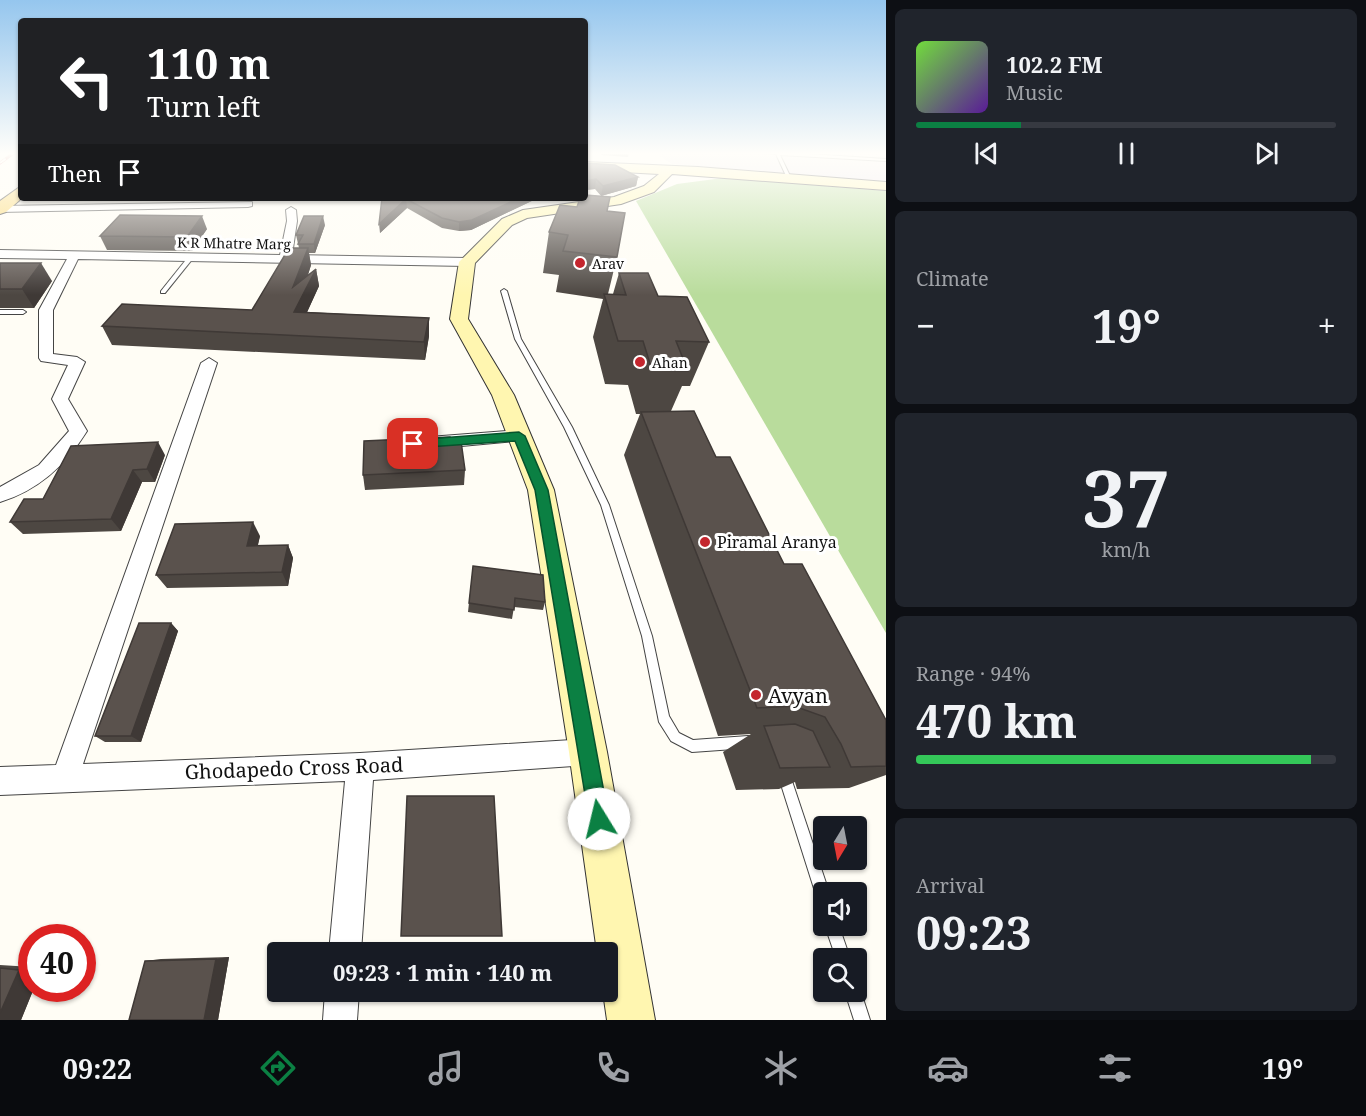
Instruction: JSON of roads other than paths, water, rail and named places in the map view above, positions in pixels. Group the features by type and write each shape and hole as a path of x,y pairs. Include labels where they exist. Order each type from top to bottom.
{"street":[{"path":"620,200 513,218 467,262 459,319 503,395 541,490 588,752 631,1020"},
{"path":"0,209 248,204"},
{"path":"285,259 292,221 291,210"},
{"name":"K R Mhatre Marg","path":"0,254 467,262"},
{"path":"0,495 21,487 63,454 78,430 60,399 77,362 46,358 46,310 74,256"},
{"path":"65,777 208,363"},
{"path":"413,444 519,436"},
{"name":"Ghodapedo Cross Road","path":"0,781 360,767 588,752"},
{"path":"346,942 360,767"},
{"path":"340,1020 341,1002"}],"lane":[{"path":"163,292 191,257"},
{"path":"504,291 518,339 568,427 605,505 647,636 663,718 675,737 692,746 751,742 761,746"},
{"path":"0,312 23,312"},
{"path":"777,760 782,769 819,882"},
{"path":"856,1002 862,1020"}],"place":[{"name":"Arav","path":"580,263"},
{"name":"Ahan","path":"640,362"},
{"name":"Piramal Aranya","path":"705,542"},
{"name":"Avyan","path":"756,695"}]}
